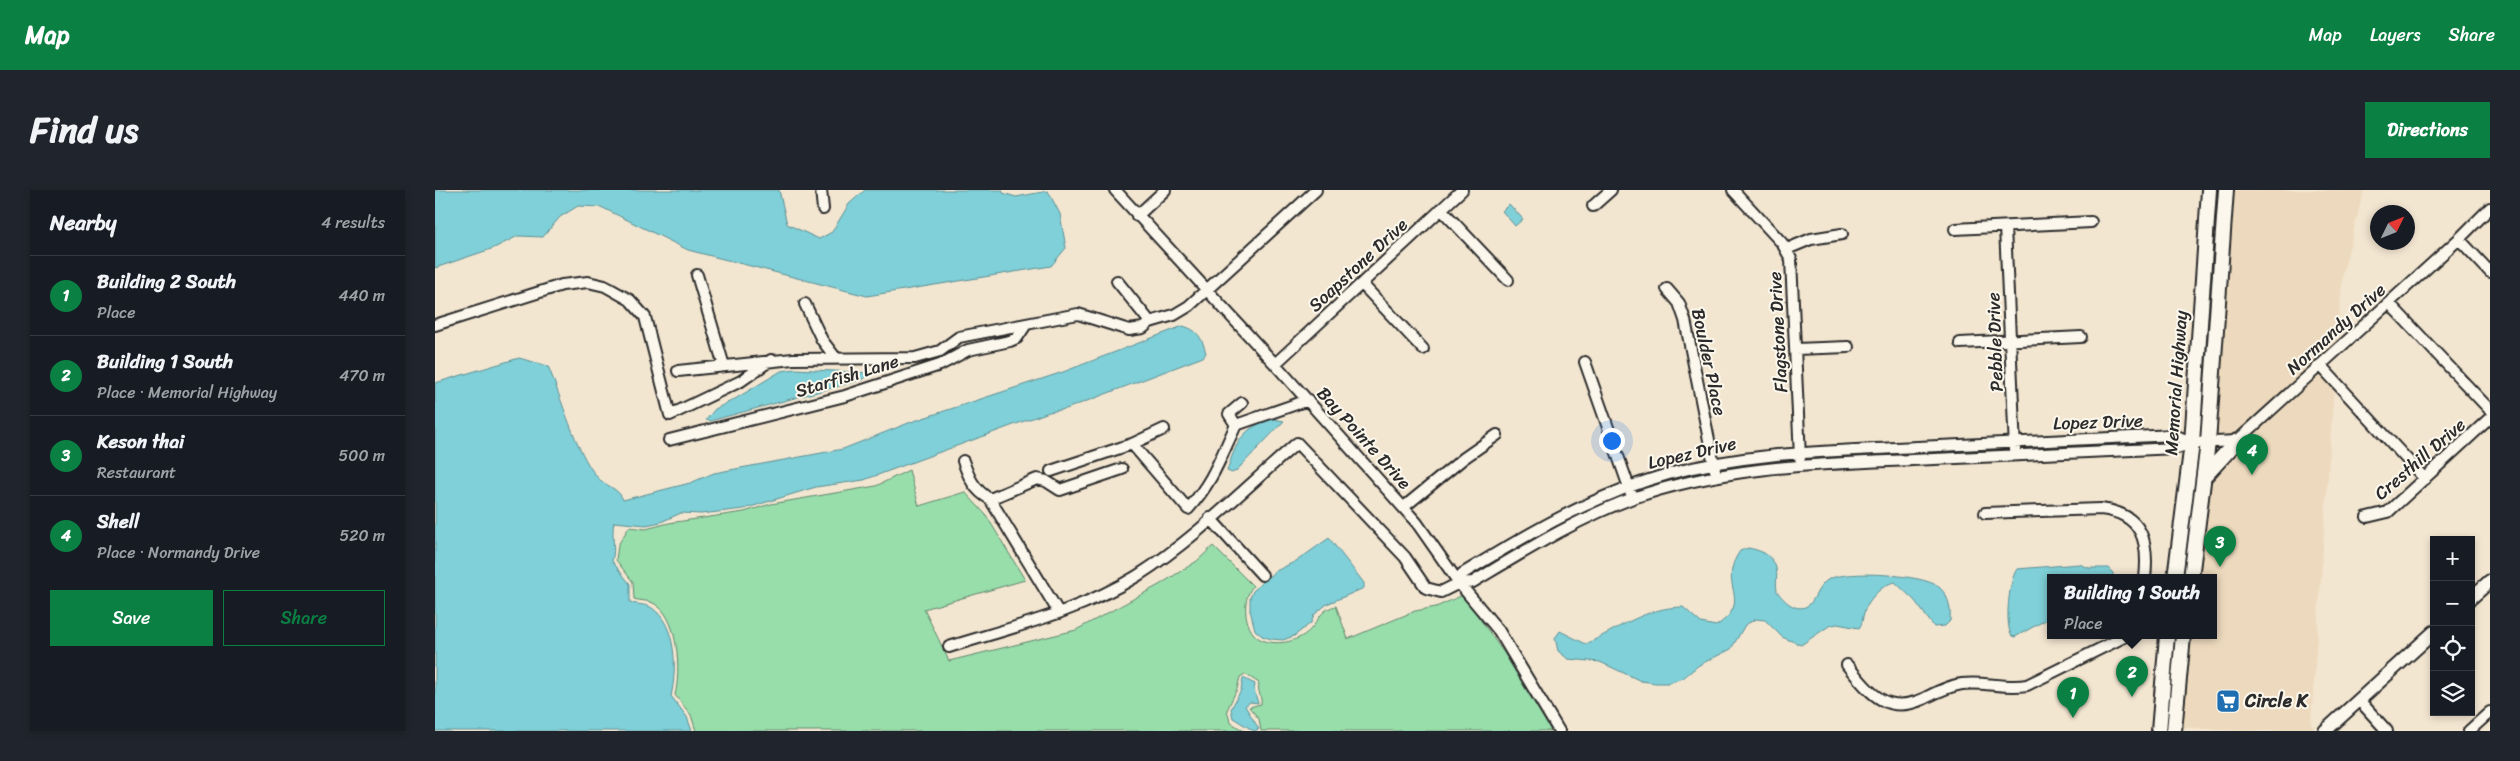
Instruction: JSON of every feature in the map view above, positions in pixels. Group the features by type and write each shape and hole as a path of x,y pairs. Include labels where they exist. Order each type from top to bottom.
{"main road":[{"name":"Memorial Highway","path":"2176,574 2192,443 2209,190"},
{"name":"Memorial Highway","path":"2192,574 2208,442 2226,190"},
{"path":"2204,477 2237,441"},
{"path":"2159,731 2167,639"},
{"path":"2174,731 2183,639"}],"street":[{"path":"821,190 823,209"},
{"name":"Bay Pointe Drive","path":"1115,190 1308,400 1427,535 1459,583 1499,631 1559,731"},
{"path":"1137,216 1165,190"},
{"path":"678,372 771,360 835,357 915,358 940,351 959,337 1025,326 1078,314 1129,330 1143,328 1149,322 1174,316 1189,306 1316,190"},
{"name":"Soapstone Drive","path":"1275,364 1462,190"},
{"path":"1593,206 1611,190"},
{"name":"Flagstone Drive","path":"1733,190 1787,249 1792,264 1800,464"},
{"name":"Normandy Drive","path":"2237,441 2459,240 2490,208"},
{"path":"1441,209 1508,280"},
{"path":"1955,229 2091,222"},
{"name":"Pebble Drive","path":"2005,227 2012,339 2015,455"},
{"path":"1787,249 1811,239 1842,234"},
{"path":"2459,240 2490,272"},
{"path":"697,275 724,366"},
{"path":"1117,281 1149,322"},
{"path":"435,325 562,285 588,282 605,286 630,300 645,317 670,415 741,382 771,360"},
{"path":"1361,284 1423,349"},
{"name":"Boulder Place","path":"1667,289 1679,303 1685,320 1716,476"},
{"path":"2389,303 2490,410"},
{"path":"805,304 822,340 835,357"},
{"name":"Starfish Lane","path":"669,440 845,396 940,365 968,350 1010,341 1017,338 1025,326"},
{"path":"1960,342 2081,337"},
{"path":"1796,349 1848,347"},
{"path":"1585,362 1633,498"},
{"path":"2320,364 2425,479"},
{"path":"1132,444 1188,509 1202,494 1217,470 1236,425 1308,400"},
{"path":"1236,425 1229,414 1242,403"},
{"name":"Cresthill Drive","path":"2367,518 2388,512 2490,418"},
{"path":"1051,471 1132,444 1165,429"},
{"path":"1404,507 1464,458 1497,435"},
{"name":"Lopez Drive","path":"2175,436 2192,443 2177,448 1800,464 1716,476 1633,498 1561,530 1473,582 1459,583 1462,574 1539,527 1586,504 1629,487 1714,463 1800,452 2015,442 2175,436"},
{"path":"2192,443 2237,441"},
{"path":"949,646 1059,613 1137,576 1210,518 1297,443 1405,557 1426,588 1441,592 1459,583"},
{"path":"963,461 971,483 979,493 990,499 1059,613"},
{"path":"990,499 1037,479 1046,481 1060,490 1122,469"},
{"path":"1985,513 2101,509 2116,511 2129,518 2137,527 2145,542 2147,556 2145,574"},
{"path":"1210,518 1261,575"},
{"path":"2475,594 2490,581"},
{"path":"2325,731 2430,636"},
{"path":"1847,665 1871,693 1889,704 1904,705 1960,684 2013,687 2027,685 2119,639"},
{"path":"2359,700 2387,731"},
{"path":"2469,731 2490,712"}],"shaded area":[{"path":"2214,190 2221,190 2204,438 2197,438"},
{"path":"2230,190 2364,190 2343,273 2337,343 2235,437 2213,437"},
{"path":"2320,371 2334,387 2311,725 2317,731 2238,731 2179,727 2188,639 2217,639 2217,574 2196,574 2208,479 2242,443"}],"green space":[{"path":"909,470 919,506 965,492 986,515 1025,580 924,609 949,661 1076,630 1159,585 1197,561 1213,546 1253,586 1247,596 1246,615 1252,631 1257,637 1265,641 1278,643 1299,638 1310,630 1325,611 1336,606 1348,639 1415,611 1436,607 1463,595 1504,653 1551,731 1261,731 1259,719 1249,707 1261,704 1259,683 1245,674 1240,677 1237,689 1227,710 1230,722 1244,731 696,731 691,715 675,695 678,659 673,631 668,619 662,609 653,603 634,599 633,582 616,560 618,545 629,527 646,529 669,523 744,512 771,504 876,486"}],"water":[{"path":"435,190 779,190 787,224 819,239 832,232 849,204 865,190 1002,190 1003,193 1016,197 1048,191 1060,214 1066,248 1051,266 867,296 688,250 601,207 578,206 560,217 543,237 518,236 494,248 435,268"},
{"path":"1509,204 1523,219 1515,226 1502,211"},
{"path":"1183,326 1196,332 1201,339 1206,353 1203,357 1066,409 1049,412 864,480 816,487 744,509 701,514 681,513 661,522 646,525 614,522 612,561 630,584 630,602 652,608 666,625 671,637 674,662 671,696 687,717 692,731 435,731 435,383 519,358 548,366 576,439 589,466 600,480 615,490 623,500 690,483 714,473 843,449 911,422 1063,372"},
{"path":"795,369 873,373 861,380 710,421 706,420 715,409 781,371"},
{"path":"1274,419 1284,421 1236,471 1232,473 1227,471 1242,437 1255,426"},
{"path":"1329,538 1364,583 1364,588 1327,604 1314,615 1311,623 1294,636 1283,640 1262,636 1255,630 1250,610 1250,598 1253,591 1274,572 1298,560"},
{"path":"1748,548 1769,556 1777,571 1777,591 1782,598 1793,606 1801,608 1808,605 1825,582 1838,576 1868,574 1902,576 1918,579 1939,587 1949,602 1950,621 1945,626 1934,627 1915,601 1895,582 1881,589 1868,603 1859,628 1837,624 1829,626 1801,645 1782,637 1765,620 1756,619 1745,625 1731,649 1699,665 1683,678 1667,683 1641,681 1600,662 1568,659 1558,651 1555,638 1560,631 1586,644 1644,615 1670,608 1683,607 1701,623 1716,626 1727,617 1733,608 1735,600 1731,574 1733,563 1740,551"},
{"path":"2079,564 2089,568 2108,568 2113,574 2047,574 2047,619 2015,637 2012,636 2010,631 2008,613 2012,582 2017,569"},
{"path":"1243,678 1255,684 1254,690 1258,703 1250,702 1245,706 1259,729 1254,731 1233,718 1231,709 1241,690"}],"place":[{"name":"Shell","path":"2252,475"},
{"name":"Keson thai","path":"2220,567"},
{"name":"Building 1 South","path":"2132,697"},
{"name":"Circle K","path":"2228,701"},
{"name":"Building 2 South","path":"2073,718"}]}
